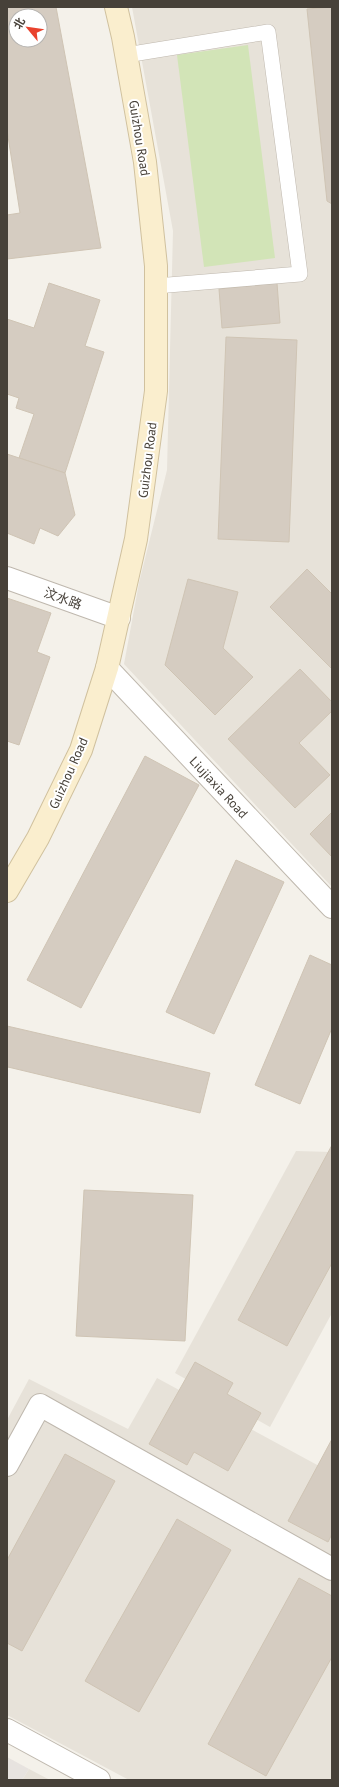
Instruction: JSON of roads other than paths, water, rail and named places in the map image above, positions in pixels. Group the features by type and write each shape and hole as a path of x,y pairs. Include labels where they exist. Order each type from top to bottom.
{"main road":[{"name":"Guizhou Road","path":"7,890 38,838 81,750 107,668 136,539 156,391 156,266 145,162 116,7"}],"street":[{"name":"汶水路","path":"7,578 119,618"},
{"name":"Liujiaxia Road","path":"107,668 332,907"},
{"path":"7,1465 40,1405 332,1569"},
{"path":"7,1730 99,1780"}],"lane":[{"path":"126,55 268,32 300,274 156,286"}]}
